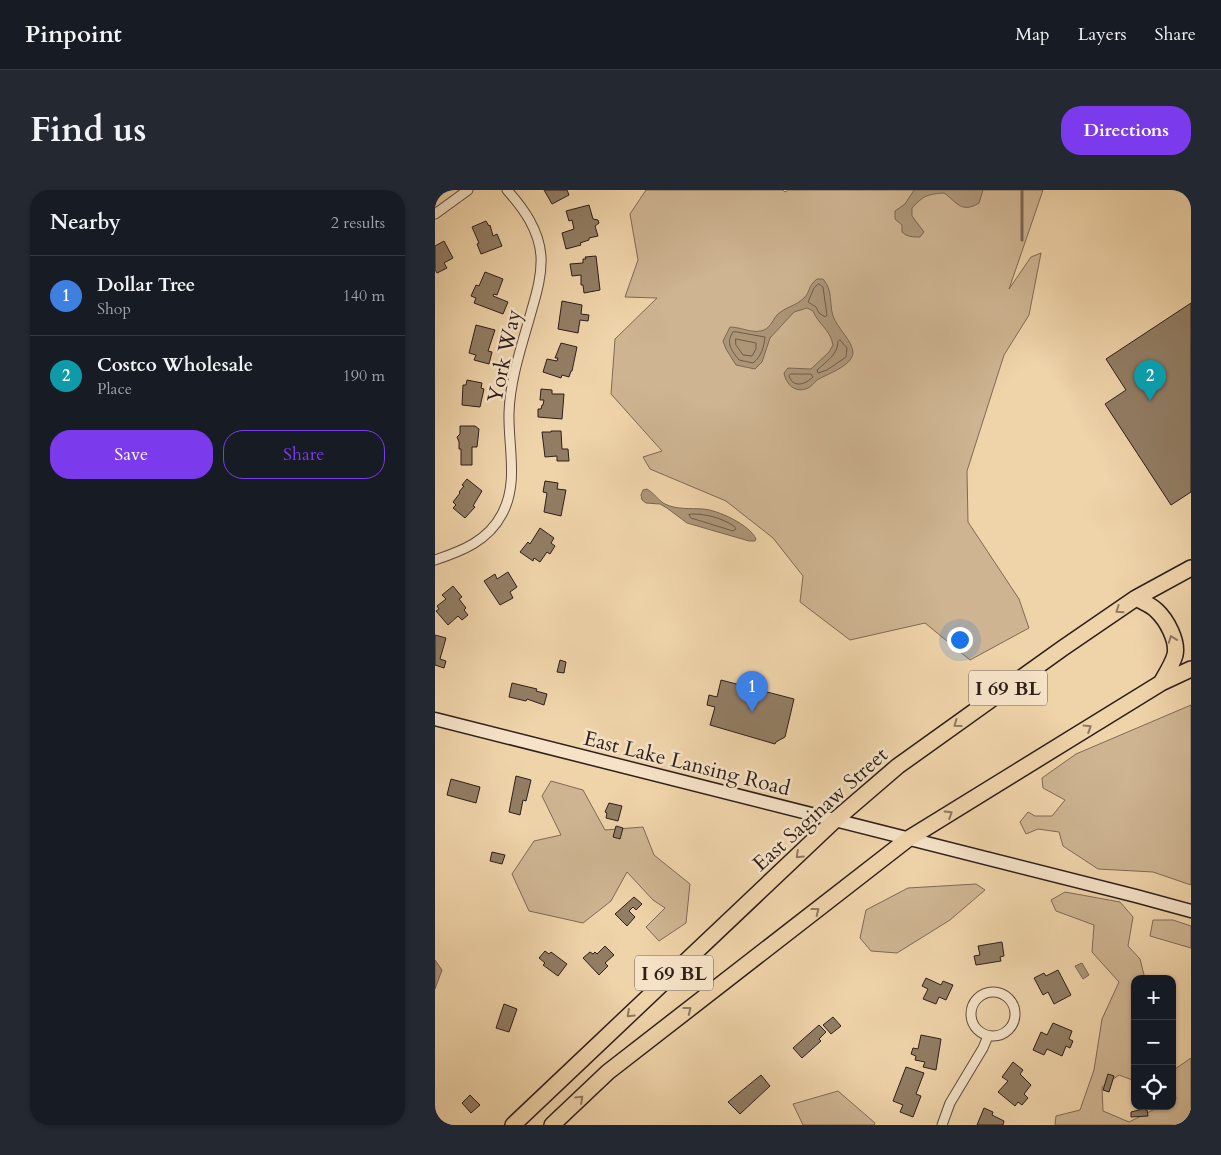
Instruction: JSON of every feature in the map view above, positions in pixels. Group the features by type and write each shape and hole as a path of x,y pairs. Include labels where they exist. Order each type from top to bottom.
{"main road":[{"name":"East Saginaw Street","path":"513,1125 834,821 898,766 1136,598 1191,568"},
{"path":"1136,598 1156,610 1163,618 1175,643 1172,664 1161,683"},
{"name":"I 69 BL","path":"552,1125 608,1072 908,839 1161,683 1191,669"},
{"path":"597,1046 597,1059 600,1066 608,1072"}],"street":[{"path":"435,214 468,190"},
{"name":"York Way","path":"435,560 472,546 485,536 503,513 509,497 512,476 509,413 511,394 536,294 541,256 536,233 521,207 507,190"},
{"name":"East Lake Lansing Road","path":"435,720 1191,911"},
{"path":"987,993 1002,994 1013,1004 1015,1011 1013,1025 1002,1035 987,1036 976,1028 972,1021 972,1007 976,1001 987,993"},
{"path":"942,1125 950,1103 983,1048 987,1036"}],"shaded area":[{"path":"646,190 783,190 785,192 788,190 1043,190 1009,289 1031,257 1041,253 1029,315 1004,355 967,471 968,522 1019,599 1029,628 970,660 925,623 850,640 800,602 803,576 773,538 726,501 650,469 643,457 662,451 611,394 615,339 657,298 625,297 638,260 630,214"},
{"path":"1191,705 1191,885 1153,872 1098,869 1063,846 1059,832 1038,829 1026,834 1020,822 1028,812 1035,816 1052,816 1065,800 1043,788 1042,778 1076,754"},
{"path":"551,781 583,790 605,830 643,827 654,855 690,884 686,923 659,941 646,927 665,908 653,900 627,872 611,901 583,923 529,911 512,874 534,841 561,835 542,796"},
{"path":"976,884 985,890 950,920 897,953 871,951 860,938 866,910 908,888"},
{"path":"1065,892 1120,902 1133,917 1128,946 1140,959 1144,975 1131,975 1131,1080 1119,1075 1102,1087 1103,1111 1129,1122 1153,1110 1176,1110 1176,1068 1191,1058 1191,1125 1055,1125 1056,1116 1080,1110 1094,1070 1102,1019 1119,982 1092,952 1094,925 1056,911 1051,900"},
{"path":"1153,920 1173,920 1191,926 1191,948 1150,936"},
{"path":"838,1091 875,1123 874,1125 803,1125 793,1104"}],"water":[{"path":"914,190 983,190 979,203 968,207 960,206 944,193 922,198 912,208 912,216 924,232 920,237 904,234 902,232 902,225 895,219 895,211 905,204"},
{"path":"817,279 823,279 828,287 833,316 848,339 852,348 852,358 844,366 817,380 808,388 799,390 789,384 784,373 788,368 811,369 829,352 833,345 827,331 813,311 807,308 794,312 770,338 762,362 755,369 736,365 723,341 730,327 753,331 764,330 769,327 780,312 804,298"},
{"path":"647,489 663,503 670,506 703,509 725,515 741,524 756,539 755,541 749,541 687,523 660,504 646,503 642,500 643,490"},
{"path":"435,960 442,970 435,989"},
{"path":"1082,963 1089,975 1083,979 1075,966"}],"building":[{"path":"544,190 567,190 569,195 552,204"},
{"path":"589,205 593,219 598,220 599,223 595,226 598,236 589,238 589,240 580,243 581,245 566,249 562,233 574,229 572,220 569,221 566,211"},
{"path":"486,221 490,225 493,236 497,234 502,246 481,254 477,244 479,243 472,227"},
{"path":"444,241 453,258 444,263 447,268 437,273 435,270 435,246"},
{"path":"596,256 600,290 584,293 583,285 581,285 581,275 572,276 570,264 583,263 583,259 586,259 585,257"},
{"path":"485,272 503,279 497,295 494,294 493,296 508,302 503,314 474,303 476,298 471,296 476,285 479,286"},
{"path":"562,301 582,305 581,314 589,315 588,321 580,320 578,333 558,329"},
{"path":"1191,303 1191,492 1171,505 1105,404 1126,390 1106,359"},
{"path":"476,325 495,330 488,351 492,352 489,364 474,360 476,355 469,353"},
{"path":"561,343 577,347 569,377 562,375 561,378 543,372 547,359 557,361 558,358 555,358"},
{"path":"467,380 482,383 481,388 484,389 480,407 462,405 463,385 466,385"},
{"path":"541,389 552,390 552,394 564,394 562,419 538,417 538,409 541,409 544,400 540,400"},
{"path":"460,426 475,426 479,429 477,447 472,447 472,465 461,465 461,449 459,449 457,437 460,434"},
{"path":"561,431 562,449 568,449 569,461 557,461 557,456 545,457 542,432"},
{"path":"467,479 482,491 473,506 475,507 465,518 453,508 456,505 453,502"},
{"path":"545,481 558,483 557,489 566,490 561,516 544,512 547,493 543,492"},
{"path":"540,528 554,538 551,543 555,546 550,554 547,552 540,562 534,558 533,561 520,552 528,542 530,544"},
{"path":"508,572 517,587 510,592 513,598 500,605 484,581 495,574 497,579"},
{"path":"453,586 462,597 459,599 466,608 464,610 468,615 462,620 458,616 448,625 436,611 439,609 437,606 446,599 442,595"},
{"path":"435,635 446,638 440,659 446,661 444,668 435,665"},
{"path":"560,660 566,662 564,673 557,672"},
{"path":"721,680 794,699 785,737 775,744 710,725 715,707 707,705 709,695 717,697"},
{"path":"512,683 537,689 536,691 547,694 544,705 527,699 526,701 509,697"},
{"path":"516,776 531,780 526,801 523,800 520,815 509,812"},
{"path":"451,779 480,787 476,803 447,795"},
{"path":"609,803 622,806 618,821 606,818 607,813 605,812"},
{"path":"616,826 623,828 620,839 613,837"},
{"path":"492,852 505,855 502,864 490,861"},
{"path":"634,897 642,904 636,910 633,907 629,911 635,917 627,926 615,914"},
{"path":"1002,942 1004,956 1000,957 1001,961 976,965 974,956 980,955 978,946"},
{"path":"605,946 614,955 605,963 608,966 599,975 583,958 590,952 597,954"},
{"path":"545,951 549,954 551,952 567,964 558,976 543,965 545,963 539,958"},
{"path":"1058,970 1071,995 1054,1004 1048,992 1043,995 1034,978 1044,973 1046,976"},
{"path":"926,978 941,985 943,981 953,985 946,1000 939,997 936,1004 923,999 928,989 922,986"},
{"path":"504,1004 517,1009 509,1032 496,1028"},
{"path":"833,1017 841,1026 831,1034 823,1025"},
{"path":"1053,1023 1072,1031 1069,1039 1073,1041 1070,1048 1066,1046 1062,1056 1047,1049 1044,1055 1033,1050 1041,1032 1047,1035"},
{"path":"819,1025 826,1032 819,1039 821,1041 802,1058 793,1048"},
{"path":"921,1035 941,1039 936,1070 923,1067 925,1062 915,1060 916,1056 911,1054 913,1048 918,1049"},
{"path":"1013,1062 1023,1070 1020,1074 1031,1085 1024,1094 1028,1098 1022,1105 1018,1102 1015,1106 998,1092 1008,1081 1002,1077"},
{"path":"906,1067 924,1073 916,1094 921,1096 913,1117 900,1112 903,1105 893,1101"},
{"path":"1108,1074 1114,1076 1109,1092 1103,1090"},
{"path":"761,1075 770,1086 740,1114 728,1102"},
{"path":"470,1095 480,1105 471,1113 462,1103"},
{"path":"984,1108 993,1112 992,1115 1004,1121 1003,1125 977,1125"},
{"path":"1147,1110 1148,1116 1131,1117 1131,1112"}],"waterway":[{"path":"1022,190 1022,240"}],"place":[{"name":"Costco Wholesale","path":"1150,401"},
{"name":"Dollar Tree","path":"752,712"}]}
